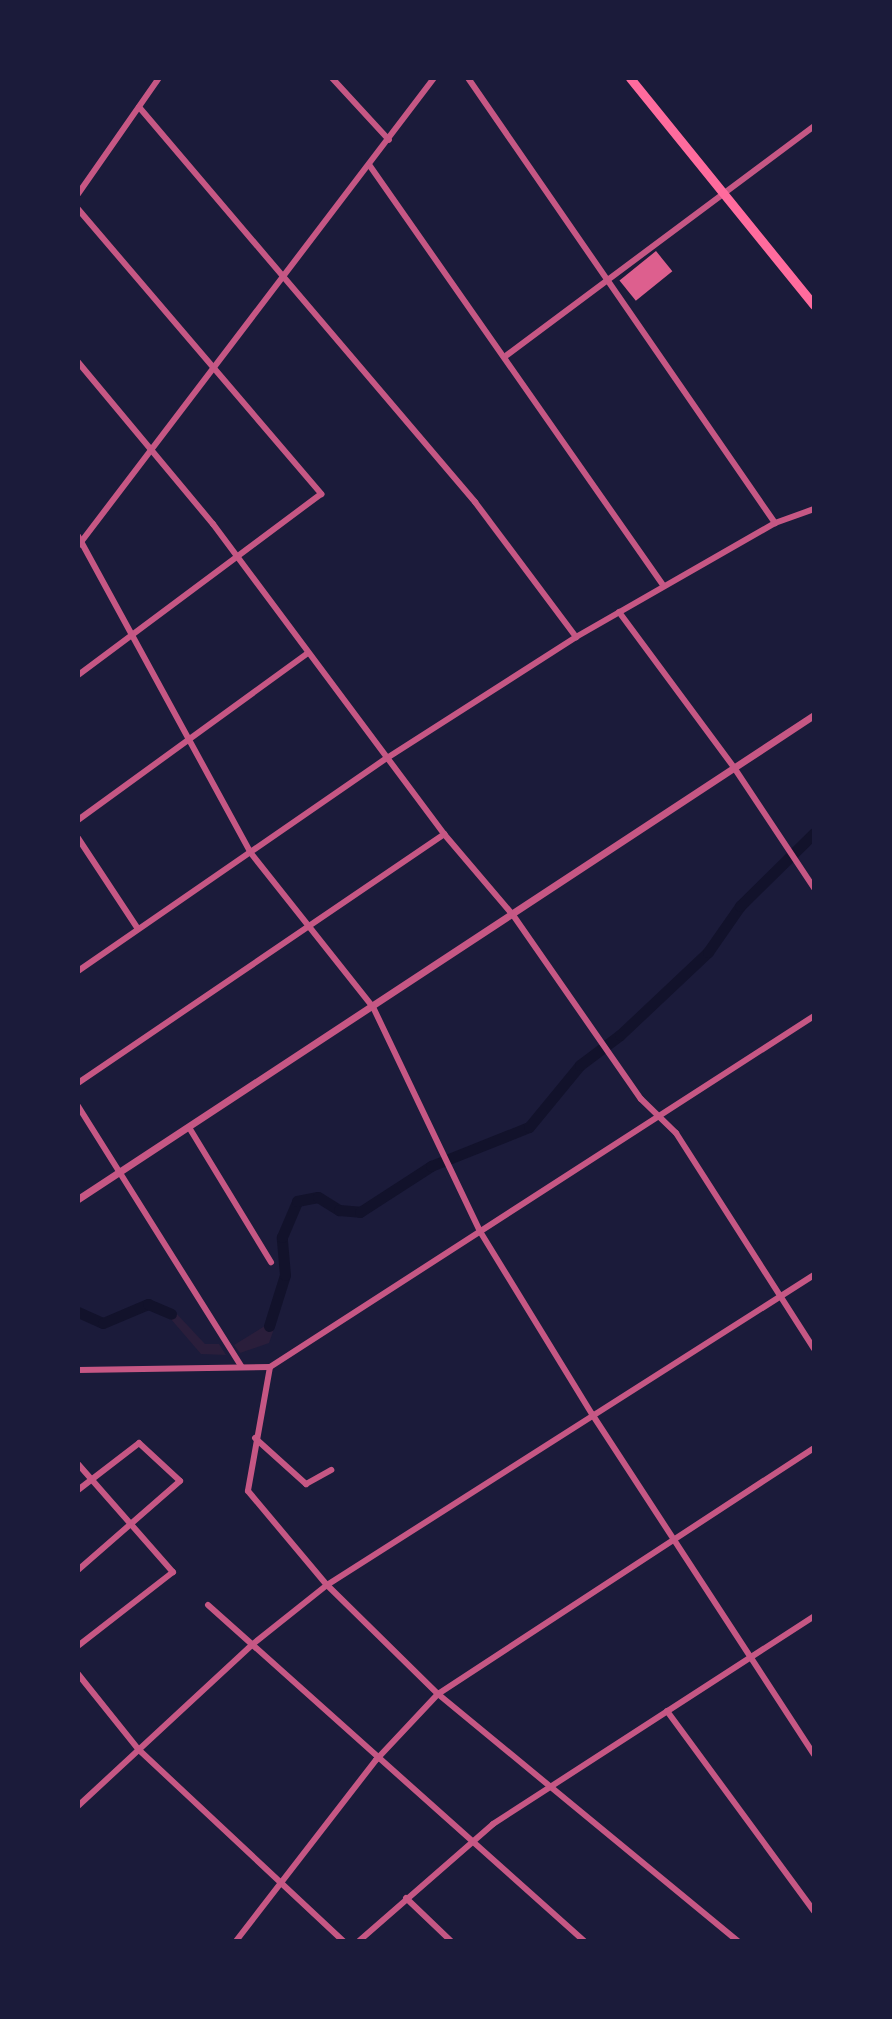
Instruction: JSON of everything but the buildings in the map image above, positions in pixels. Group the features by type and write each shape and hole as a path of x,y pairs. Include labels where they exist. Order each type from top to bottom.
{"main road":[{"path":"630,78 814,305"}],"street":[{"path":"78,194 159,78"},
{"path":"332,78 389,140"},
{"path":"434,78 286,279 80,542 187,743 250,852 373,1007 481,1233 592,1414 814,1754"},
{"path":"468,78 775,523"},
{"path":"139,107 475,502 576,637"},
{"path":"507,355 814,126"},
{"path":"370,166 507,355 663,585"},
{"path":"78,209 321,494 78,675"},
{"path":"78,362 238,557 444,834 513,915 614,1059 683,1143 814,1349"},
{"path":"78,971 387,758 576,637 775,523 814,509"},
{"path":"619,612 735,769 814,888"},
{"path":"78,820 308,653"},
{"path":"78,1199 190,1129 814,715"},
{"path":"78,1083 444,834"},
{"path":"78,838 138,929"},
{"path":"78,1370 270,1367 662,1118 814,1016"},
{"path":"78,1106 242,1367"},
{"path":"190,1129 271,1262"},
{"path":"78,1806 253,1644 327,1585 814,1275"},
{"path":"270,1367 248,1491 327,1585 438,1694 738,1941"},
{"path":"255,1438 306,1484 331,1470"},
{"path":"78,1490 144,1443 180,1481 78,1570"},
{"path":"236,1941 376,1760 438,1694 814,1448"},
{"path":"78,1464 173,1572 78,1646"},
{"path":"208,1605 376,1760 584,1941"},
{"path":"359,1941 472,1841 552,1785 814,1616"},
{"path":"78,1633 85,1641"},
{"path":"78,1674 138,1749 343,1941"},
{"path":"667,1711 814,1911"},
{"path":"406,1898 451,1941"}],"shaded area":[{"path":"175,1312 205,1344 219,1344 226,1355 201,1354 170,1318"},
{"path":"268,1324 275,1326 269,1343 240,1353 234,1345"}],"waterway":[{"path":"269,1326 285,1275 282,1237 297,1201 318,1197 339,1210 360,1212 431,1166 529,1127 580,1065 620,1035 708,952 740,906 814,833"},
{"path":"78,1312 103,1323 148,1304 171,1314"}]}
